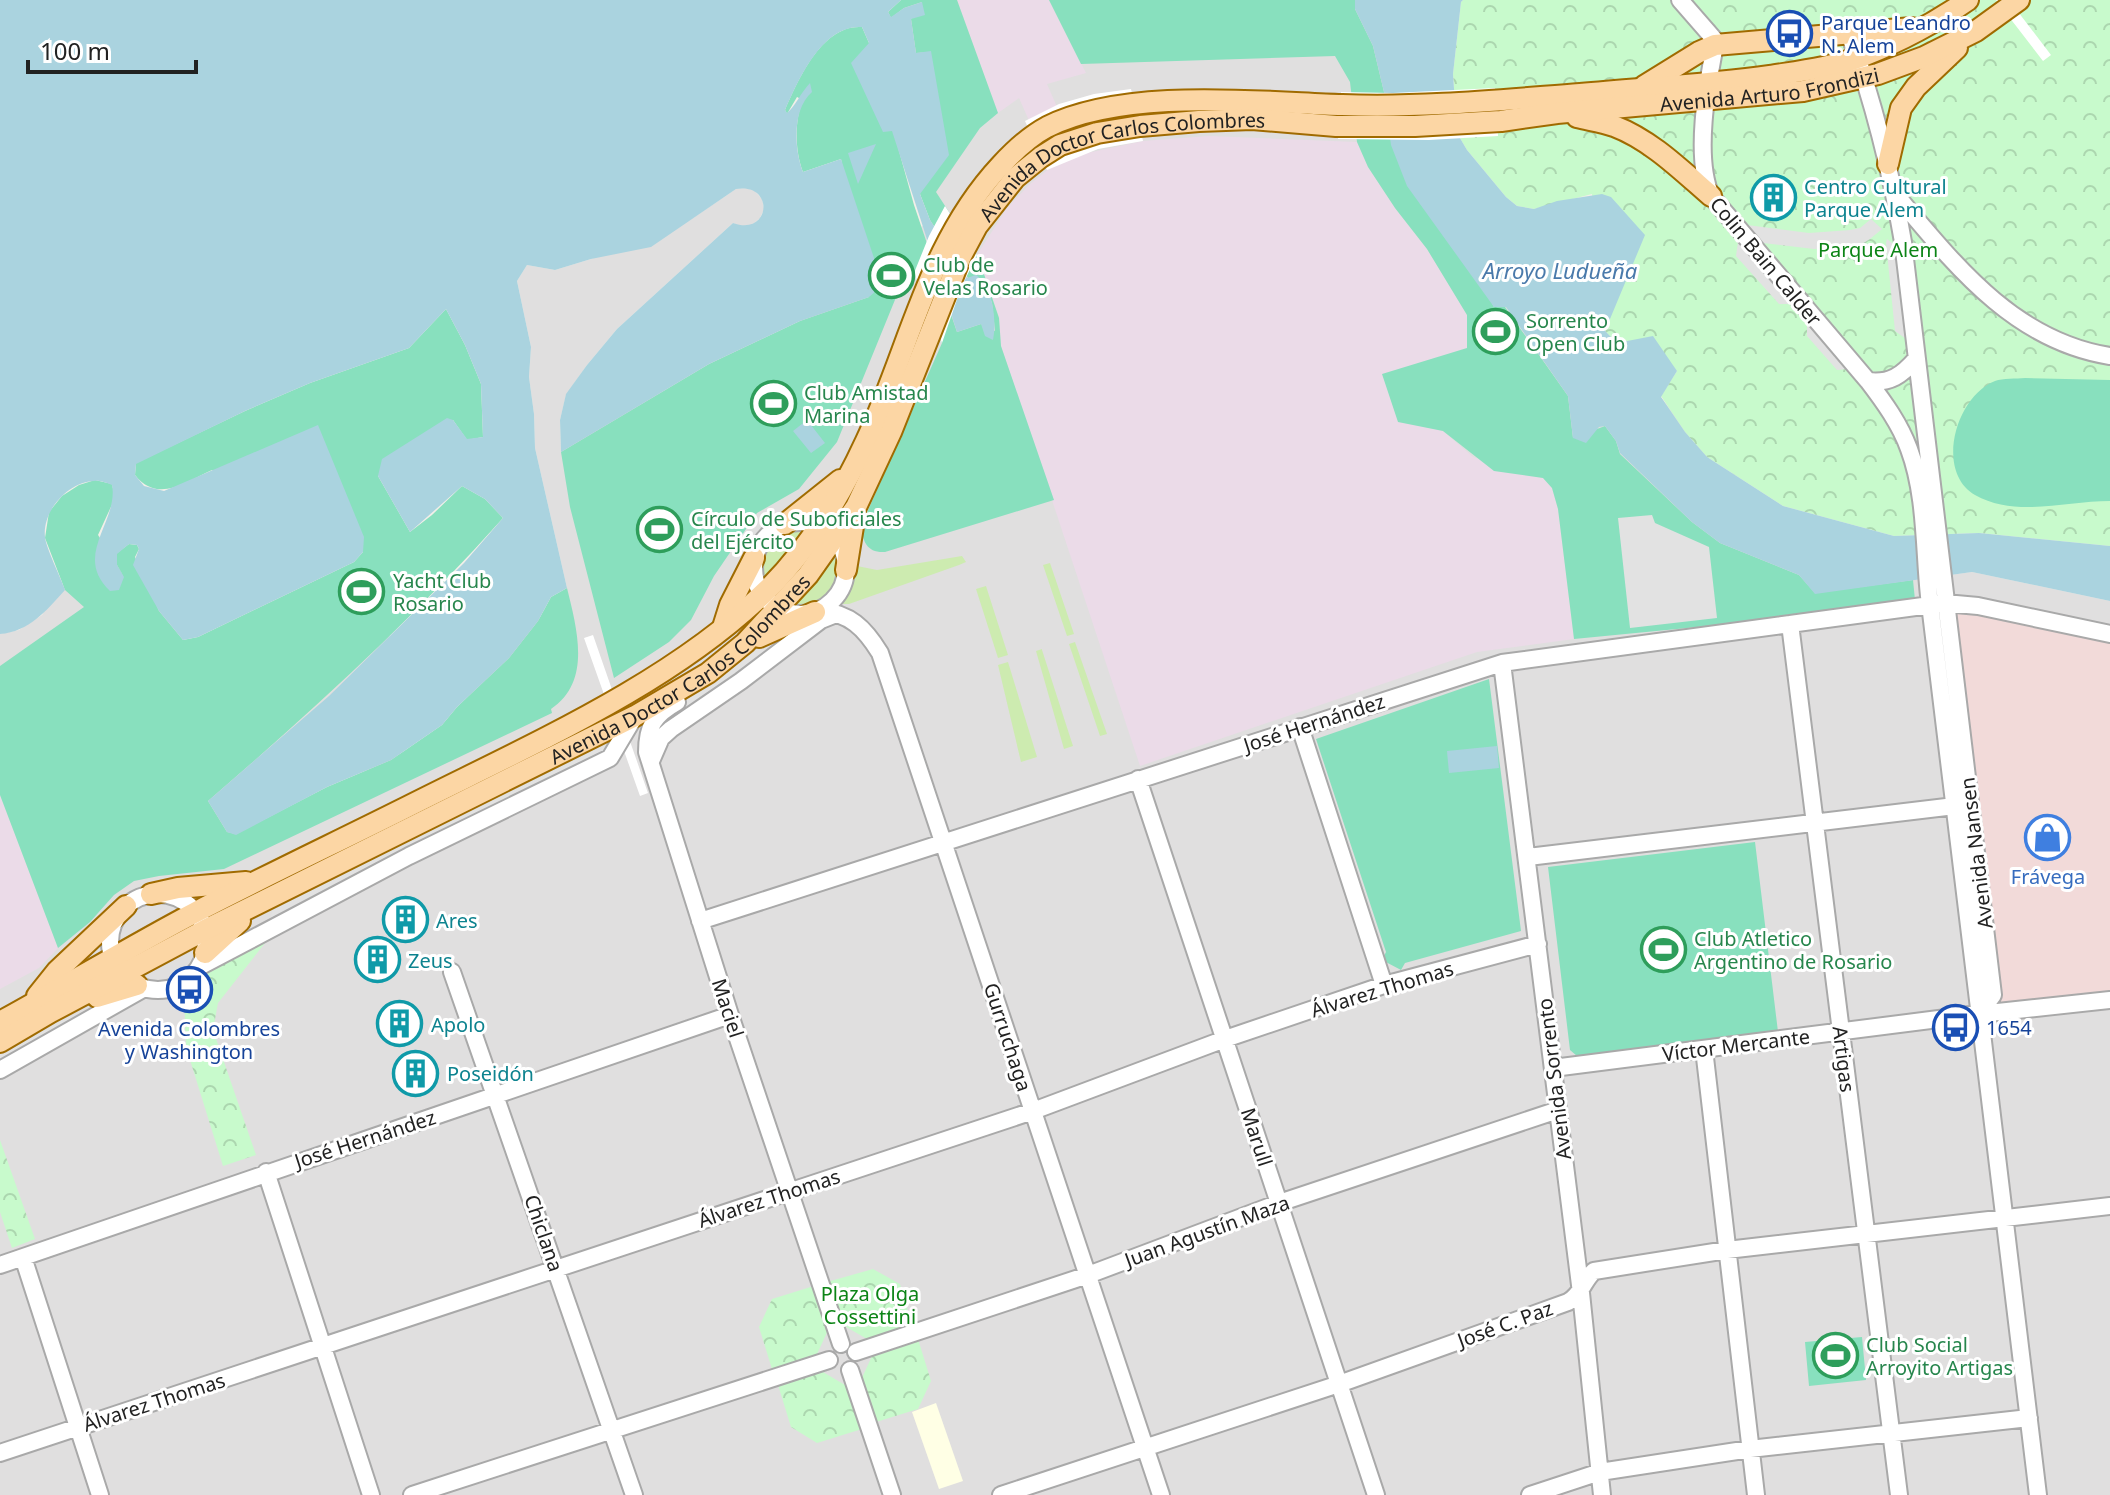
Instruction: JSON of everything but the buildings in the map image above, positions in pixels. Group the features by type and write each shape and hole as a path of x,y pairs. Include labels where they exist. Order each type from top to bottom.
{"main road":[{"name":"Avenida Arturo Frondizi","path":"1500,110 1640,89 1803,91 1861,68 1968,0"},
{"name":"Avenida Arturo Frondizi","path":"1861,68 1924,57 1976,31 2019,0"},
{"path":"1640,89 1715,45 1932,25"},
{"path":"1888,164 1901,108 1916,87 1976,31"},
{"name":"Avenida Arturo Frondizi","path":"1500,110 1557,113 1706,92"},
{"name":"Avenida Doctor Carlos Colombres","path":"200,921 259,903 635,716 708,673 745,643 779,609 828,532 850,472 868,437 951,232 984,183 1032,136 1069,119 1134,104 1250,101 1336,116"},
{"name":"Avenida Doctor Carlos Colombres","path":"0,1022 30,1006 129,977 200,921 265,879 609,705 723,627 762,595 793,562 856,507 891,432 961,256 992,206 1015,178 1041,157 1079,138 1140,126 1336,116 1384,107 1500,110"},
{"path":"1557,113 1614,126 1639,138 1711,196"},
{"path":"785,524 850,472"},
{"path":"846,570 856,507"},
{"path":"723,627 730,605 754,558"},
{"path":"745,643 826,611"},
{"path":"151,894 265,879"},
{"path":"202,960 259,903"},
{"path":"30,1006 57,971 126,906"},
{"path":"0,1042 51,1012 129,977"}],"street":[{"path":"1680,0 1714,39 1715,45"},
{"name":"Avenida Nansen","path":"1849,33 1895,194 1916,359 1926,495 1962,806 1993,995 1979,1014"},
{"name":"Colin Bain Calder","path":"1715,45 1706,92 1703,169 1711,196 1862,375"},
{"path":"1895,194 1967,276 2015,318 2076,348 2110,356"},
{"path":"1862,375 1880,382 1894,379 1916,359"},
{"name":"Avenida Nansen","path":"1862,375 1891,412 1910,450 1926,495"},
{"path":"650,764 661,738 741,681 826,611 844,581 845,556 828,532 797,521 769,532 754,558 753,571 762,595 779,609 796,614 826,611"},
{"name":"José Hernández","path":"700,921 1502,663 1790,624 1937,596 2110,634"},
{"name":"Gurruchaga","path":"826,611 869,635 880,653 1161,1495"},
{"name":"Artigas","path":"1790,624 1899,1495"},
{"name":"Avenida Sorrento","path":"1502,663 1581,1293 1602,1495"},
{"name":"Maciel","path":"689,684 682,698 651,721 647,736 650,764 730,1015 848,1348"},
{"path":"202,960 200,921 183,901 168,894 138,898 126,906 114,921 110,940 129,977 158,990 173,988 185,982 202,960 610,758 635,716"},
{"path":"1300,727 1384,985"},
{"name":"Marull","path":"1138,779 1376,1495"},
{"path":"1528,857 1962,806"},
{"name":"Álvarez Thomas","path":"0,1453 1033,1111 1225,1039 1384,985 1538,944"},
{"name":"Chiclana","path":"452,972 634,1495"},
{"path":"0,1070 129,977"},
{"name":"Víctor Mercante","path":"1553,1068 2110,1000"},
{"path":"1979,1014 2038,1495"},
{"name":"José Hernández","path":"0,1265 730,1015"},
{"path":"1704,1049 1756,1495"},
{"name":"Juan Agustín Maza","path":"848,1348 1088,1275 1279,1203 1558,1110"},
{"path":"266,1172 371,1495"},
{"name":"José C. Paz","path":"1001,1495 1339,1384 1568,1302 1581,1293 1586,1278 1594,1271 1727,1250 2110,1206"},
{"path":"23,1257 100,1495"},
{"path":"833,1348 848,1348 856,1362 850,1370 840,1371 829,1360 833,1348"},
{"path":"412,1495 829,1360"},
{"path":"850,1370 892,1495"},
{"path":"1530,1495 1600,1472 1750,1449 2029,1418"}],"shaded area":[{"path":"901,0 1355,0 1355,9 1815,593 1972,572 2110,601 2110,1495 0,1495 0,634 19,630 42,615 98,535 183,640 390,636 237,834 410,749 442,725 567,588 535,448 529,377 531,347 517,281 527,265 555,270 591,259 690,220 736,189 755,191 762,199 764,209 760,218 752,225 742,227 733,223 617,329 587,365 566,395 560,420 561,451 709,364 800,321 930,220"},
{"path":"957,0 1049,0 1086,73 1047,84 1078,155 1143,141 1209,136 1357,142 1368,167 1427,249 1467,315 1468,348 1443,431 1473,457 1543,478 1552,488 1558,509 1574,639 1477,652 1140,766 1001,346 999,317 977,255 1007,208 1050,168 1019,98 998,113"},
{"path":"1871,219 1882,229 1860,245 1814,249 1763,243 1747,225 1809,233 1860,228"},
{"path":"1887,239 1897,247 1909,341 1895,331"},
{"path":"1738,242 1791,304 1779,304 1736,256"},
{"path":"1807,322 1847,369 1837,370 1807,336"},
{"path":"1652,515 1655,523 1709,547 1717,618 1630,628 1618,518"},
{"path":"1945,603 2110,634 2110,1000 1979,1014"},
{"path":"777,636 782,644 655,732 667,713"},
{"path":"610,741 606,754 269,922 275,904"},
{"path":"0,795 58,948 39,968 0,989"},
{"path":"70,1014 72,1022 0,1064 0,1054"},
{"path":"936,1403 963,1481 939,1489 912,1412"}],"green space":[{"path":"901,0 957,0 998,113 980,128 936,192 977,255 999,318 1001,346 1054,500 885,552 874,551 867,545 861,526 942,343 910,263 837,442 799,489 757,513 714,576 691,620 669,642 614,678 570,507 561,452 709,364 800,321 869,297 841,159 803,172 797,136 803,100 797,97 787,114 785,110 813,56 835,34 848,28 862,27 869,43 914,205 957,332 981,324 995,331 992,303 984,281 968,278 930,220 920,194 931,52 916,53 911,19 922,2 904,8 891,18 888,12"},
{"name":"Sorrento Open Club","path":"1049,0 1355,0 1355,9 1373,46 1384,92 1494,307 1505,307 1568,396 1573,438 1605,426 1616,441 1620,454 1692,522 1720,543 1799,575 1815,593 1913,580 1915,600 1780,619 1574,639 1558,509 1552,488 1543,478 1494,471 1443,431 1398,422 1382,374 1467,348 1467,315 1427,249 1368,167 1357,142 1350,82 1335,56 1081,64"},
{"name":"Parque Alem","path":"1463,0 2110,0 2110,546 1979,533 1894,536 1783,506 1707,457 1685,432 1661,396 1677,371 1617,343 1605,331 1592,194 1534,209 1517,206 1467,150 1457,133 1453,74"},
{"name":"Yacht Club Rosario","path":"446,309 481,384 483,437 467,440 453,420 378,476 410,532 462,486 485,499 503,518 433,593 360,664 208,801 227,832 236,834 327,787 391,760 442,725 509,658 538,621 551,597 567,588 578,654 577,670 564,698 551,709 552,713 224,869 134,881 114,895 90,922 58,948 0,795 0,666 84,607 65,590 45,538 49,512 62,496 79,485 95,480 112,484 115,498 98,535 124,577 117,565 117,553 129,544 137,545 139,549 135,557 159,611 183,640 198,637 354,562 363,552 212,470 182,485 162,489 144,484 135,475 136,463 310,383 409,348"},
{"path":"2025,378 2110,380 2110,501 2041,507 2007,506 1975,495 1963,484 1953,453 1955,435 1969,402 1995,381"},
{"path":"796,527 807,527 762,583 757,564 763,547 777,534"},
{"path":"837,547 840,572 831,592 812,606 786,608"},
{"path":"962,556 966,562 959,565 849,604 837,604 850,582 852,565 877,570"},
{"path":"1050,563 1074,634 1067,636 1043,565"},
{"path":"986,586 1008,655 998,658 976,589"},
{"path":"1075,642 1107,734 1100,736 1069,644"},
{"path":"1042,649 1073,746 1064,749 1036,651"},
{"path":"1008,662 1037,757 1021,762 998,665"},
{"path":"1489,679 1521,931 1405,963 1401,970 1382,960 1386,952 1316,739"},
{"name":"Club Atletico Argentino de Rosario","path":"1755,842 1778,1032 1577,1056 1570,1050 1548,867"},
{"path":"269,938 218,1003 213,1030 256,1155 223,1166 186,1047 184,994 213,969"},
{"path":"0,1140 35,1239 12,1248 0,1212"},
{"name":"Plaza Olga Cossettini","path":"873,1269 900,1284 912,1326 867,1339 841,1324 827,1282"},
{"name":"Plaza Olga Cossettini","path":"817,1285 830,1326 817,1354 772,1369 759,1327 772,1299"},
{"name":"Club Social Arroyito Artigas","path":"1862,1337 1866,1380 1809,1386 1805,1342"},
{"name":"Plaza Olga Cossettini","path":"918,1339 931,1381 918,1409 873,1423 860,1382 873,1354"},
{"name":"Plaza Olga Cossettini","path":"823,1372 850,1388 862,1429 817,1443 791,1427 778,1385"}],"water":[{"path":"0,0 901,0 888,12 891,17 904,8 922,2 925,15 911,19 916,53 931,51 949,155 920,194 930,220 967,278 976,275 986,287 994,314 993,340 985,336 981,324 957,332 892,131 883,132 851,63 869,43 862,27 835,35 813,56 785,110 787,113 790,110 810,83 812,92 801,108 797,130 803,172 841,159 883,285 869,297 800,321 709,364 561,452 560,420 566,394 587,365 617,329 733,223 755,223 761,217 762,200 749,189 736,189 651,247 555,270 527,265 517,281 531,347 529,377 535,448 567,588 551,597 538,621 509,658 442,725 391,760 327,787 236,835 227,832 208,801 329,696 464,563 503,518 485,499 462,486 410,532 378,476 382,459 447,418 453,420 467,439 483,437 481,384 446,309 409,348 310,383 136,464 135,475 144,486 164,491 318,425 364,537 363,552 354,562 198,637 183,640 159,611 133,565 139,549 137,545 129,544 117,554 117,565 124,577 119,590 110,591 99,578 95,564 96,551 109,512 112,485 98,481 84,483 66,492 52,508 45,527 46,542 65,590 29,624 0,634"},
{"name":"Arroyo Ludueña","path":"1355,0 1463,0 1453,74 1457,133 1467,150 1517,206 1534,209 1557,201 1602,194 1611,197 1645,235 1605,331 1617,343 1653,336 1677,371 1661,397 1707,457 1783,506 1894,536 1979,533 2110,546 2110,601 1972,572 1815,594 1799,575 1720,543 1692,522 1620,453 1605,426 1599,427 1586,443 1573,438 1568,396 1506,307 1494,307 1407,186 1391,145 1384,92 1373,46 1355,9"},
{"path":"876,144 858,184 848,153"},
{"path":"807,420 825,443 811,453 793,431"},
{"path":"1497,746 1499,768 1449,773 1447,751"}],"pier":[{"path":"1996,0 2009,0 2051,55 2043,61"},
{"path":"1495,88 1498,136 1429,140 1338,139 1341,92"},
{"path":"1131,89 1143,141 1098,149 1047,170 1025,121 1059,104 1094,94"},
{"path":"945,206 977,255 961,288 942,343 914,273"},
{"path":"593,635 648,793 640,796 584,638"}],"place":[{"name":"Parque Leandro N. Alem","path":"1790,34"},
{"name":"Centro Cultural Parque Alem","path":"1773,197"},
{"name":"Club de Velas Rosario","path":"892,276"},
{"name":"Sorrento Open Club","path":"1495,332"},
{"name":"Club Amistad Marina","path":"773,403"},
{"name":"Círculo de Suboficiales del Ejército","path":"660,529"},
{"name":"Yacht Club Rosario","path":"362,592"},
{"name":"Frávega","path":"2048,837"},
{"name":"Ares","path":"405,920"},
{"name":"Club Atletico Argentino de Rosario","path":"1663,950"},
{"name":"Zeus","path":"377,960"},
{"name":"Avenida Colombres y Washington","path":"189,989"},
{"name":"Apolo","path":"400,1024"},
{"name":"1654","path":"1955,1027"},
{"name":"Poseidón","path":"416,1073"},
{"name":"Club Social Arroyito Artigas","path":"1835,1356"}]}
